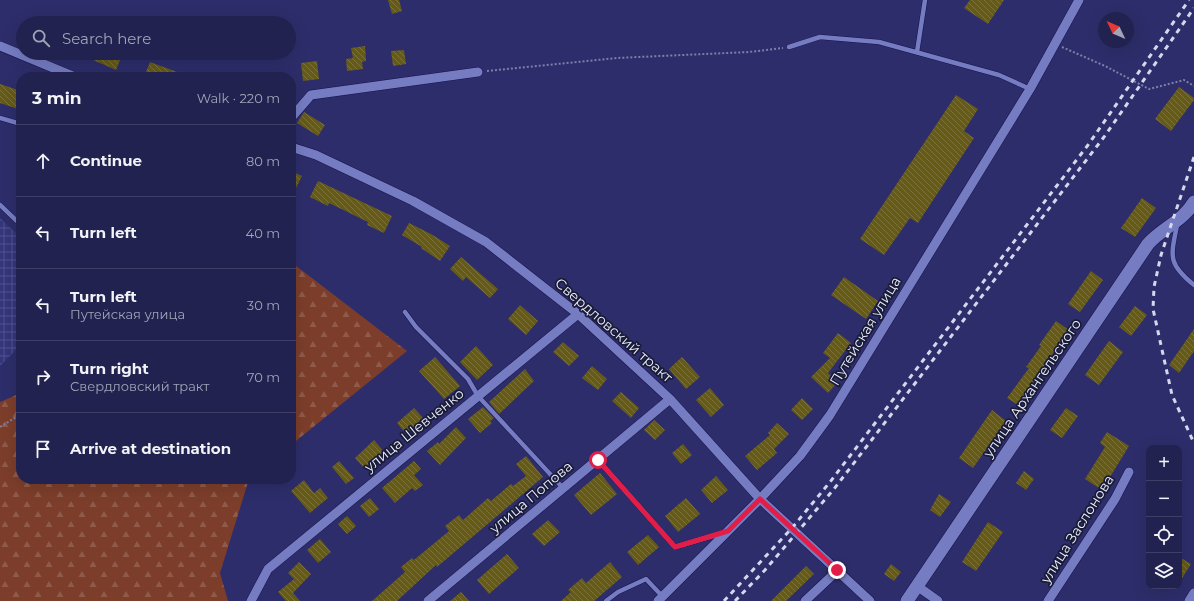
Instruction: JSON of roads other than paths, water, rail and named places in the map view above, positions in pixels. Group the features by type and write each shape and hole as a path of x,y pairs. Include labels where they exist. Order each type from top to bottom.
{"street":[{"name":"Путейская улица","path":"660,599 760,499 800,456 830,415 1030,89 1079,0"},
{"path":"0,46 16,53"},
{"path":"34,60 63,72"},
{"path":"296,112 311,95 478,72"},
{"name":"Свердловский тракт","path":"296,149 316,155 413,201 486,242 578,314 670,399 760,499 870,601"},
{"name":"улица Архангельского","path":"908,601 1148,244 1156,236 1184,216 1194,202"},
{"name":"улица Шевченко","path":"251,601 268,569 578,314"},
{"name":"улица Попова","path":"428,601 670,399"},
{"name":"улица Заслонова","path":"1048,601 1115,499 1129,472"},
{"path":"804,601 837,570"},
{"path":"917,586 938,601"},
{"path":"1189,601 1194,593"}],"lane":[{"path":"917,52 925,0"},
{"path":"789,47 820,37 837,37 880,42 998,75 1030,89"},
{"path":"0,118 16,123"},
{"path":"0,205 16,221"},
{"path":"1177,221 1171,257 1181,274 1194,285"},
{"path":"405,312 416,328 468,379 478,396 563,488"},
{"path":"598,460 675,547 728,531"},
{"path":"606,601 618,592 646,579 660,599"}],"railway":[{"path":"724,601 792,528 830,482 1088,145 1189,0"},
{"path":"735,601 765,570 834,489 1104,137 1194,8"},
{"path":"1194,157 1161,255 1154,287 1153,309 1172,395 1194,443"}]}
